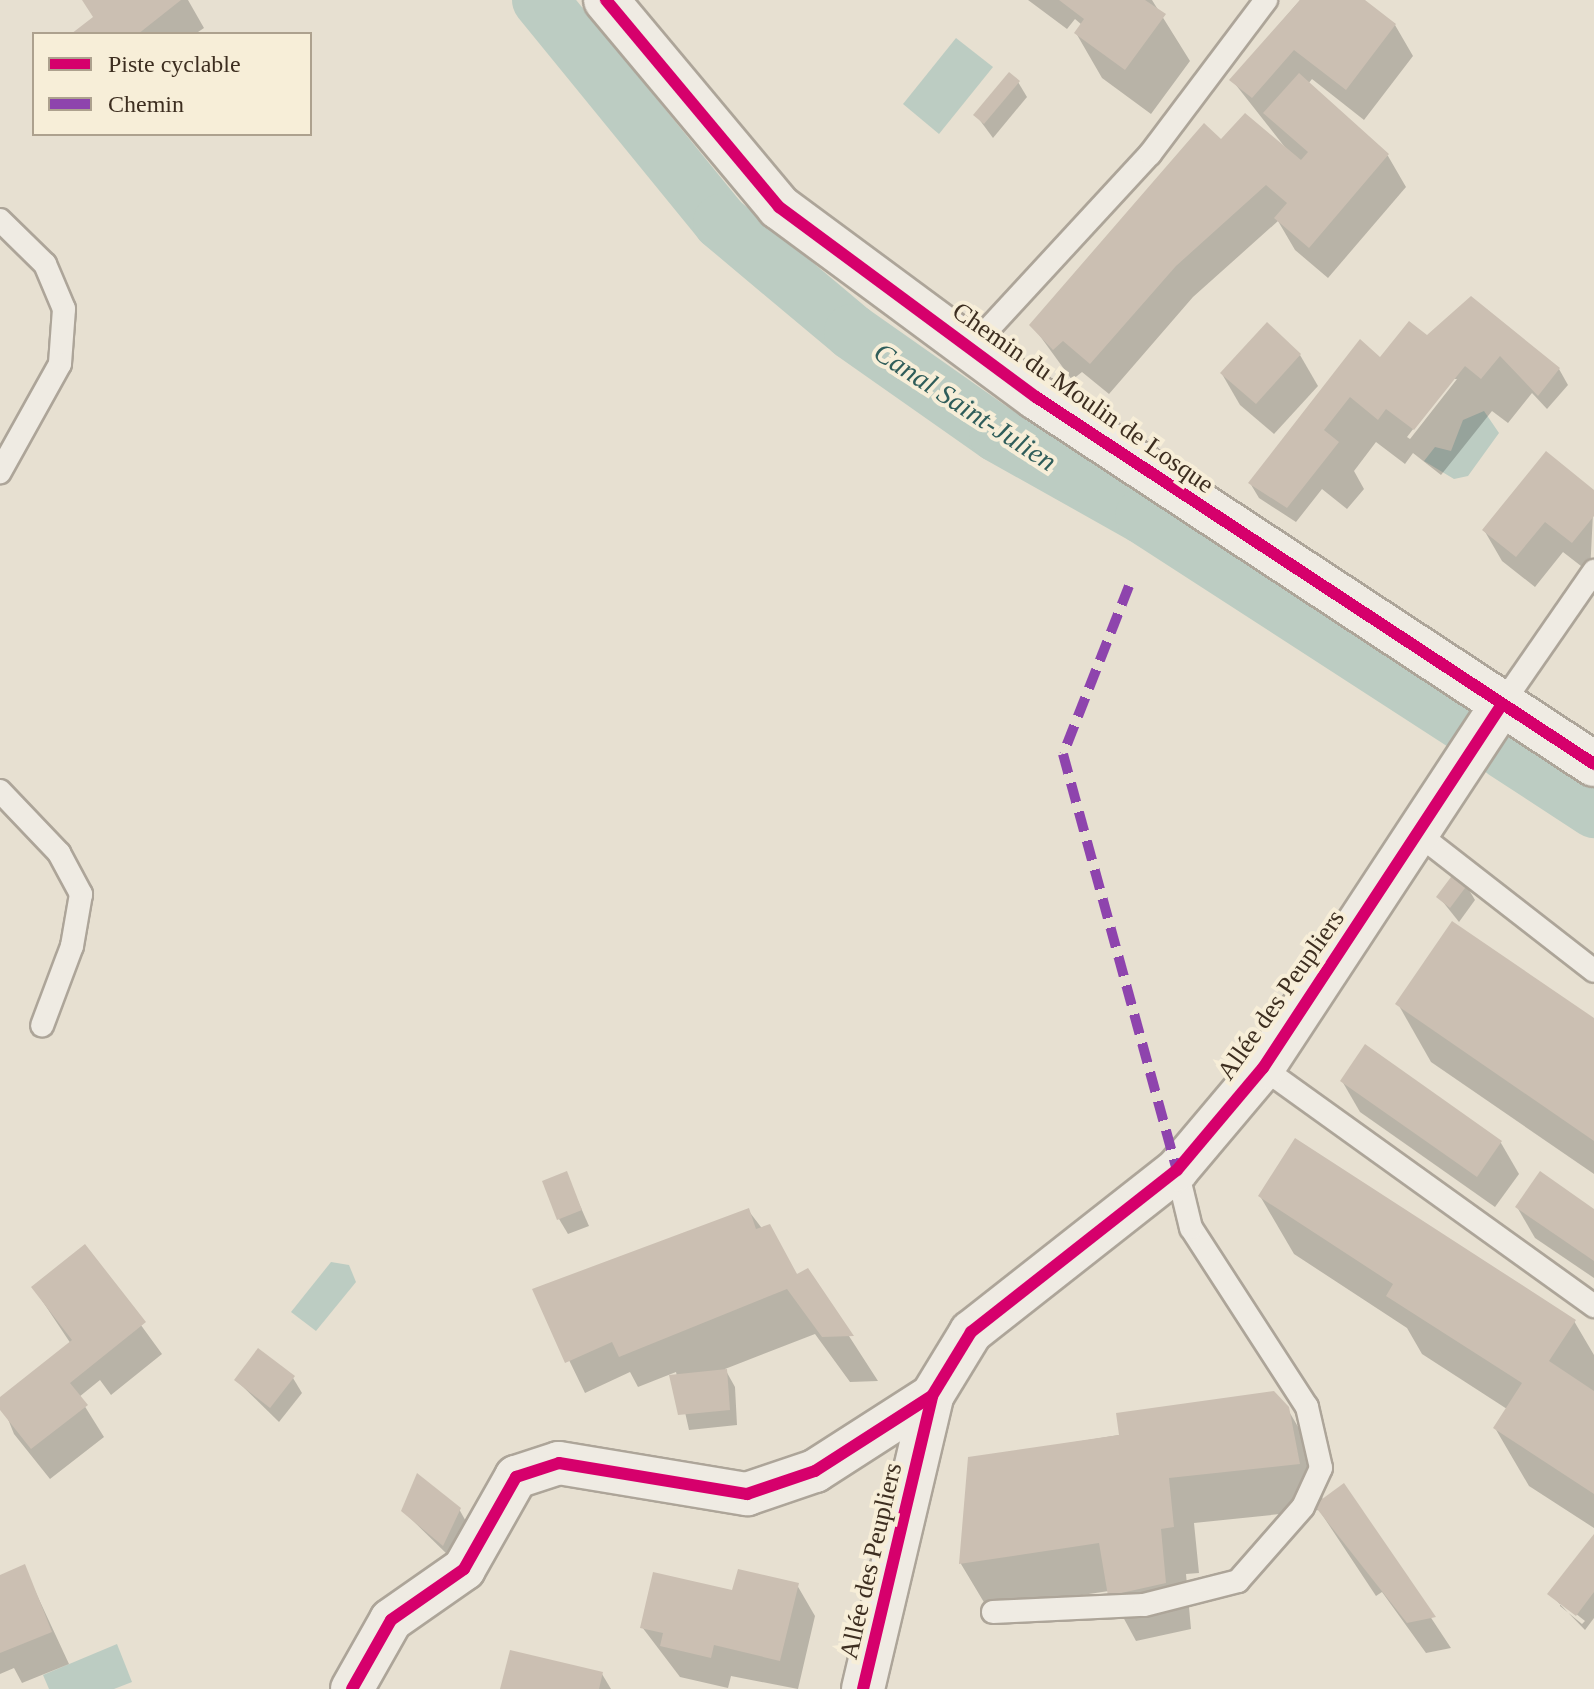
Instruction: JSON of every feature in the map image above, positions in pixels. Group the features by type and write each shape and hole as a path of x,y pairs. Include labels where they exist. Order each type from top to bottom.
{"street":[{"name":"Chemin du Moulin de Losque","path":"606,0 779,207 970,349 1498,711 1594,764"},
{"name":"Allée des Peupliers","path":"863,1689 932,1396 971,1332 1177,1170 1263,1068 1498,711"},
{"name":"Allée des Peupliers","path":"352,1689 391,1620 464,1569 516,1477 559,1463 747,1494 815,1471 932,1396"}],"lane":[{"path":"970,349 1150,154 1266,0"},
{"path":"0,220 45,264 64,309 60,364 0,472"},
{"path":"1498,711 1594,571"},
{"path":"0,791 59,853 81,894 72,946 42,1026"},
{"path":"1417,833 1594,971"},
{"path":"1263,1068 1594,1306"},
{"path":"993,1612 1144,1605 1238,1581 1303,1507 1321,1468 1307,1407 1191,1228 1177,1170"}],"shaded area":[{"path":"956,38 993,67 939,134 903,104"},
{"path":"1484,411 1499,433 1468,476 1454,479 1424,461 1435,447 1451,451 1463,420"},
{"path":"331,1262 349,1265 356,1282 316,1331 291,1312"},
{"path":"117,1644 132,1682 114,1689 49,1689 43,1675"}],"building":[{"path":"82,0 181,0 141,32 74,32 93,17"},
{"path":"1059,0 1145,0 1166,14 1125,70 1074,33 1084,19"},
{"path":"1300,0 1365,0 1396,24 1346,90 1294,50 1252,98 1229,80"},
{"path":"1009,72 1020,81 984,124 973,115"},
{"path":"1299,73 1389,154 1309,248 1274,218 1287,203 1266,185 1176,266 1090,364 1063,341 1053,350 1029,325 1204,123 1221,139 1245,113 1301,160 1308,152 1263,113"},
{"path":"1471,296 1560,368 1538,396 1500,356 1481,379 1465,366 1414,430 1386,409 1378,420 1350,397 1324,430 1339,442 1287,508 1248,483 1360,339 1380,357 1409,321 1427,335"},
{"path":"1267,322 1301,354 1256,404 1220,373"},
{"path":"1546,451 1594,490 1594,516 1572,543 1545,522 1516,557 1482,530"},
{"path":"1454,873 1468,884 1450,908 1436,897"},
{"path":"1452,921 1594,1018 1594,1141 1395,1004"},
{"path":"1365,1044 1502,1141 1477,1177 1340,1081"},
{"path":"1295,1138 1576,1320 1549,1361 1594,1391 1594,1494 1493,1428 1522,1383 1386,1296 1393,1284 1258,1196"},
{"path":"567,1171 582,1210 557,1220 542,1181"},
{"path":"1540,1171 1594,1209 1594,1261 1515,1207"},
{"path":"749,1208 756,1229 770,1224 797,1274 808,1268 854,1336 822,1337 787,1289 619,1357 612,1342 565,1363 532,1289"},
{"path":"85,1244 146,1322 70,1383 88,1405 31,1449 0,1410 0,1397 72,1340 31,1287"},
{"path":"258,1348 295,1376 270,1408 234,1380"},
{"path":"727,1369 730,1410 678,1415 669,1375"},
{"path":"1274,1391 1289,1407 1300,1464 1169,1478 1174,1527 1161,1529 1166,1583 1108,1596 1099,1543 959,1564 968,1457 1119,1435 1116,1413"},
{"path":"417,1473 461,1508 443,1546 401,1511"},
{"path":"1344,1483 1436,1617 1407,1623 1314,1505"},
{"path":"1594,1534 1594,1592 1576,1616 1547,1594"},
{"path":"25,1564 52,1632 0,1653 0,1575"},
{"path":"738,1569 799,1583 780,1661 714,1645 711,1658 660,1646 663,1633 640,1628 653,1572 732,1590"},
{"path":"510,1650 603,1672 599,1689 500,1689"}],"waterway":[{"name":"Canal Saint-Julien","path":"540,0 721,222 852,332 997,434 1143,516 1466,725"},
{"name":"Canal Saint-Julien","path":"1504,751 1594,810"}],"marked path":[{"path":"1129,586 1063,754 1177,1170"}],"cycle path":[{"path":"606,0 779,207 1036,397 1594,764"},
{"path":"863,1689 932,1396 971,1332 1177,1170 1263,1068 1502,704"},
{"path":"352,1689 391,1620 464,1569 516,1477 559,1463 747,1494 815,1471 932,1396"}]}
